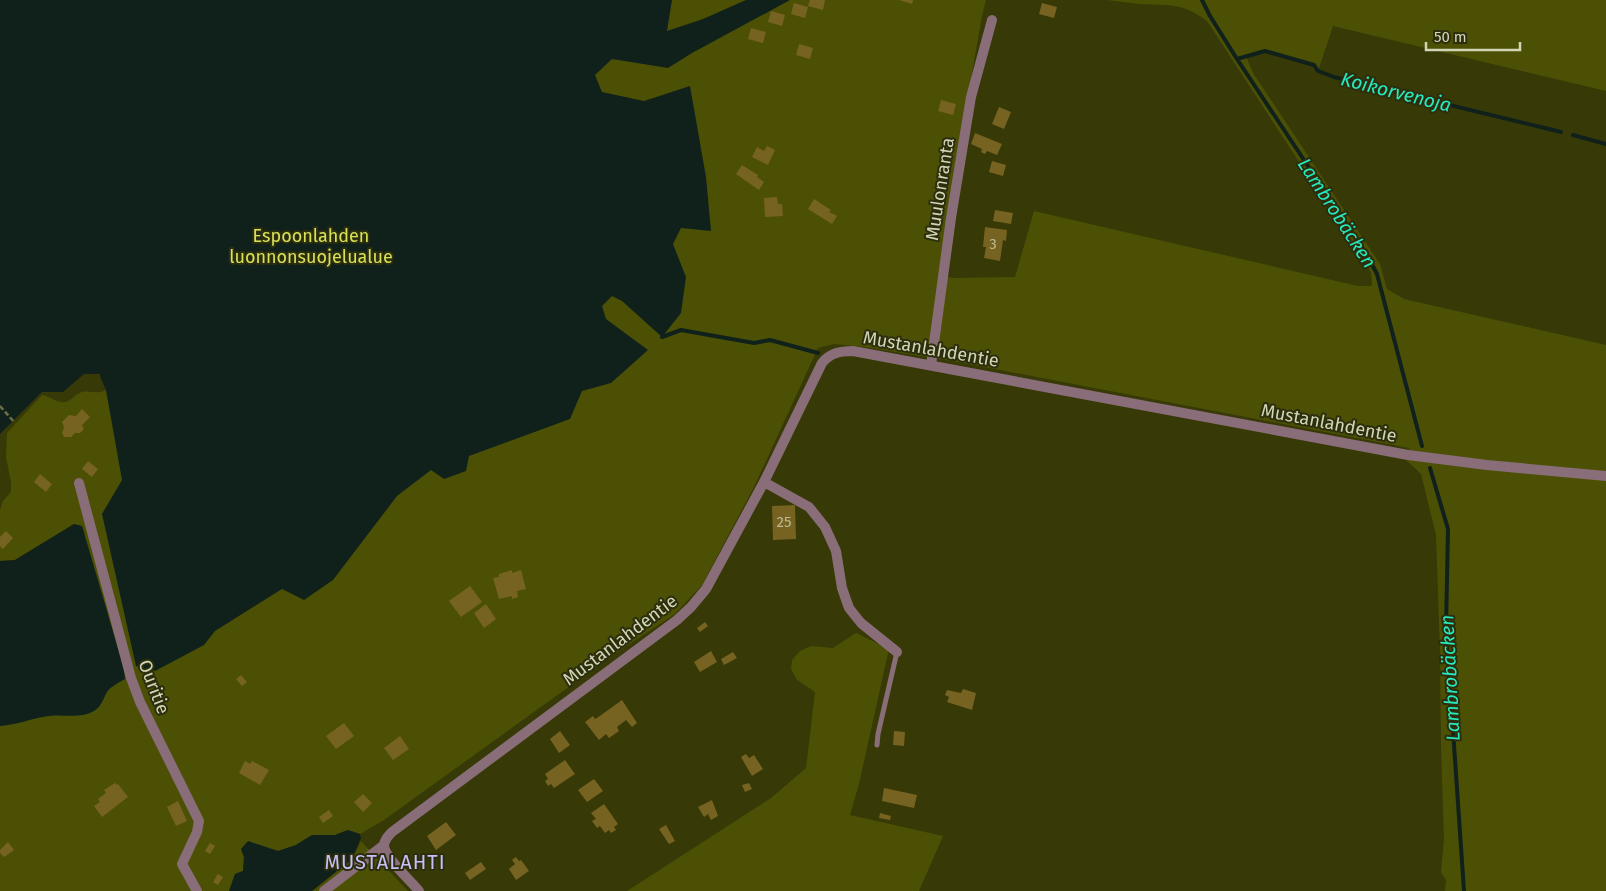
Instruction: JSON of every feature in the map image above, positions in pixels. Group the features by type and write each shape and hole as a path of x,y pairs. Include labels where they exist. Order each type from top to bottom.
{"street":[{"name":"Muulonranta","path":"931,365 971,97 992,20"},
{"name":"Mustanlahdentie","path":"324,891 384,845 392,832 677,620 691,607 706,589 764,482 822,363 826,358 840,352 853,351 931,365 1399,453 1487,465 1606,476"},
{"path":"764,482 808,507 825,527 836,552 842,588 849,608 861,622 896,652"},
{"name":"Ouritie","path":"79,483 131,678 140,702 198,821 197,832 182,864 197,891"},
{"path":"384,845 387,855 419,891"}],"lane":[{"path":"877,746 896,652"}],"path":[{"path":"0,406 15,423"}],"green space":[{"path":"0,0 986,0 948,209 939,275 953,278 1015,277 1034,211 1358,286 1372,286 1371,272 1207,21 1190,11 1175,6 1107,0 1606,0 1606,91 1333,26 1318,71 1314,65 1265,51 1246,56 1253,73 1380,264 1387,289 1404,299 1606,345 1606,891 1445,891 1446,880 1441,872 1444,839 1436,535 1421,474 1407,461 1409,448 963,363 865,347 834,344 818,348 754,487 702,585 675,614 613,655 384,820 360,834 348,830 335,835 312,835 296,845 278,851 272,849 241,849 244,857 243,871 235,874 229,891 0,891 0,603 85,534 82,526 74,524 15,560 0,561 0,510 3,501 11,492 6,457 7,433 42,395 64,402 82,392 106,390 110,408 105,384 100,376 94,373 85,372 59,391 52,392 44,389"},
{"path":"856,633 889,649 859,784 850,815 943,836 919,891 627,891 771,798 806,768 815,692 797,680 791,669 792,660 800,651 811,646 833,648"},
{"path":"361,841 408,891 312,891 352,859"}],"water":[{"name":"Espoonlahden luonnonsuojelualue","path":"0,0 672,0 667,31 703,19 746,0 790,0 668,68 612,59 595,75 602,92 644,101 690,86 706,177 711,231 681,228 673,244 686,277 681,313 662,337 622,301 612,296 602,306 606,319 648,350 611,383 582,391 570,419 469,456 466,471 444,479 431,470 397,496 333,580 304,600 282,589 215,631 204,645 155,671 136,666 102,514 122,480 106,390 99,374 84,374 63,392 42,392 0,434"},
{"path":"74,524 82,526 124,669 125,679 110,688 99,707 89,713 78,716 49,716 0,726 0,561 15,560"},
{"path":"348,830 360,834 361,838 352,859 312,891 229,891 235,874 243,871 244,857 241,849 248,841 278,851 296,845 312,835 335,835"}],"building":[{"path":"810,0 825,0 823,10 808,6"},
{"path":"899,0 913,0 912,4"},
{"path":"794,3 808,7 805,18 791,14"},
{"path":"1042,3 1057,7 1054,18 1039,14"},
{"path":"771,11 785,15 782,26 768,22"},
{"path":"751,28 766,32 763,43 748,39"},
{"path":"799,44 813,48 810,59 796,55"},
{"path":"941,100 956,104 953,115 938,111"},
{"path":"999,107 1011,112 1004,129 992,124"},
{"path":"975,133 1002,144 997,155 987,151 985,154 981,152 982,149 971,144"},
{"path":"767,146 775,150 768,165 752,157 757,147 764,151"},
{"path":"992,161 1006,165 1003,176 989,172"},
{"path":"742,165 758,175 757,177 764,182 759,190 736,174"},
{"path":"777,197 778,204 782,204 783,216 765,217 764,198"},
{"path":"814,199 831,210 829,212 837,216 832,224 808,209"},
{"path":"995,210 1013,213 1011,224 993,221"},
{"path":"985,227 1007,230 1006,241 1003,240 1000,261 984,258 986,247 983,247"},
{"path":"82,409 90,417 82,425 84,429 71,437 64,437 62,422 69,415 76,416"},
{"path":"88,461 98,469 92,477 82,469"},
{"path":"40,474 52,484 46,492 34,482"},
{"path":"795,505 796,539 773,540 772,506"},
{"path":"6,531 13,538 3,549 0,546 0,537"},
{"path":"512,570 512,573 521,570 526,589 517,591 518,597 512,599 512,596 499,599 493,578"},
{"path":"470,586 482,602 461,617 449,601"},
{"path":"486,604 496,619 484,628 474,613"},
{"path":"705,622 708,626 700,632 697,628"},
{"path":"711,651 717,662 700,672 694,662"},
{"path":"733,652 737,658 724,665 721,659"},
{"path":"241,675 247,682 242,686 236,679"},
{"path":"963,689 976,693 972,710 947,702 949,697 945,695 947,690 961,693"},
{"path":"622,700 637,723 632,727 626,720 617,727 619,731 609,738 606,734 599,740 585,722 593,716 595,719 597,718"},
{"path":"344,723 354,736 336,749 326,736"},
{"path":"560,731 570,745 559,753 550,739"},
{"path":"894,731 905,732 904,746 893,745"},
{"path":"400,736 409,749 393,760 384,748"},
{"path":"746,754 749,758 754,755 763,769 752,776 741,757"},
{"path":"565,760 575,774 554,788 551,784 548,786 545,781 548,779 545,774"},
{"path":"245,761 250,764 252,761 269,770 260,785 239,773"},
{"path":"594,779 603,791 587,802 578,790"},
{"path":"115,783 118,784 128,797 102,817 94,806 100,802 98,799 106,793 104,790"},
{"path":"749,783 752,789 745,792 742,785"},
{"path":"884,788 917,795 914,808 882,801"},
{"path":"363,794 372,803 363,812 354,802"},
{"path":"712,800 718,816 711,820 708,814 704,817 698,807"},
{"path":"178,801 187,821 176,826 167,807"},
{"path":"604,804 618,824 614,827 616,830 611,833 609,830 605,833 600,826 597,828 592,821 596,819 591,813"},
{"path":"329,810 333,816 323,823 319,817"},
{"path":"880,813 891,816 890,820 879,818"},
{"path":"446,822 456,835 436,850 427,836"},
{"path":"666,825 675,841 669,844 659,829"},
{"path":"8,842 14,850 4,857 0,850"},
{"path":"210,843 215,846 210,854 205,851"},
{"path":"516,857 519,861 521,860 529,871 516,880 509,869 515,864 512,860"},
{"path":"481,862 486,869 470,880 465,873"},
{"path":"218,874 223,877 218,885 213,882"}],"waterway":[{"name":"Lambrobäcken","path":"1202,0 1237,59 1367,255 1377,274 1422,446"},
{"name":"Koikorvenoja","path":"1237,59 1265,51 1314,65 1318,71 1334,77 1561,132"},
{"name":"Koikorvenoja","path":"1573,135 1606,144"},
{"path":"662,337 681,330 754,343 770,340 818,353"},
{"name":"Lambrobäcken","path":"1430,468 1448,529 1446,628 1464,891"}],"district":[{"name":"MUSTALAHTI","path":"385,862"}]}
